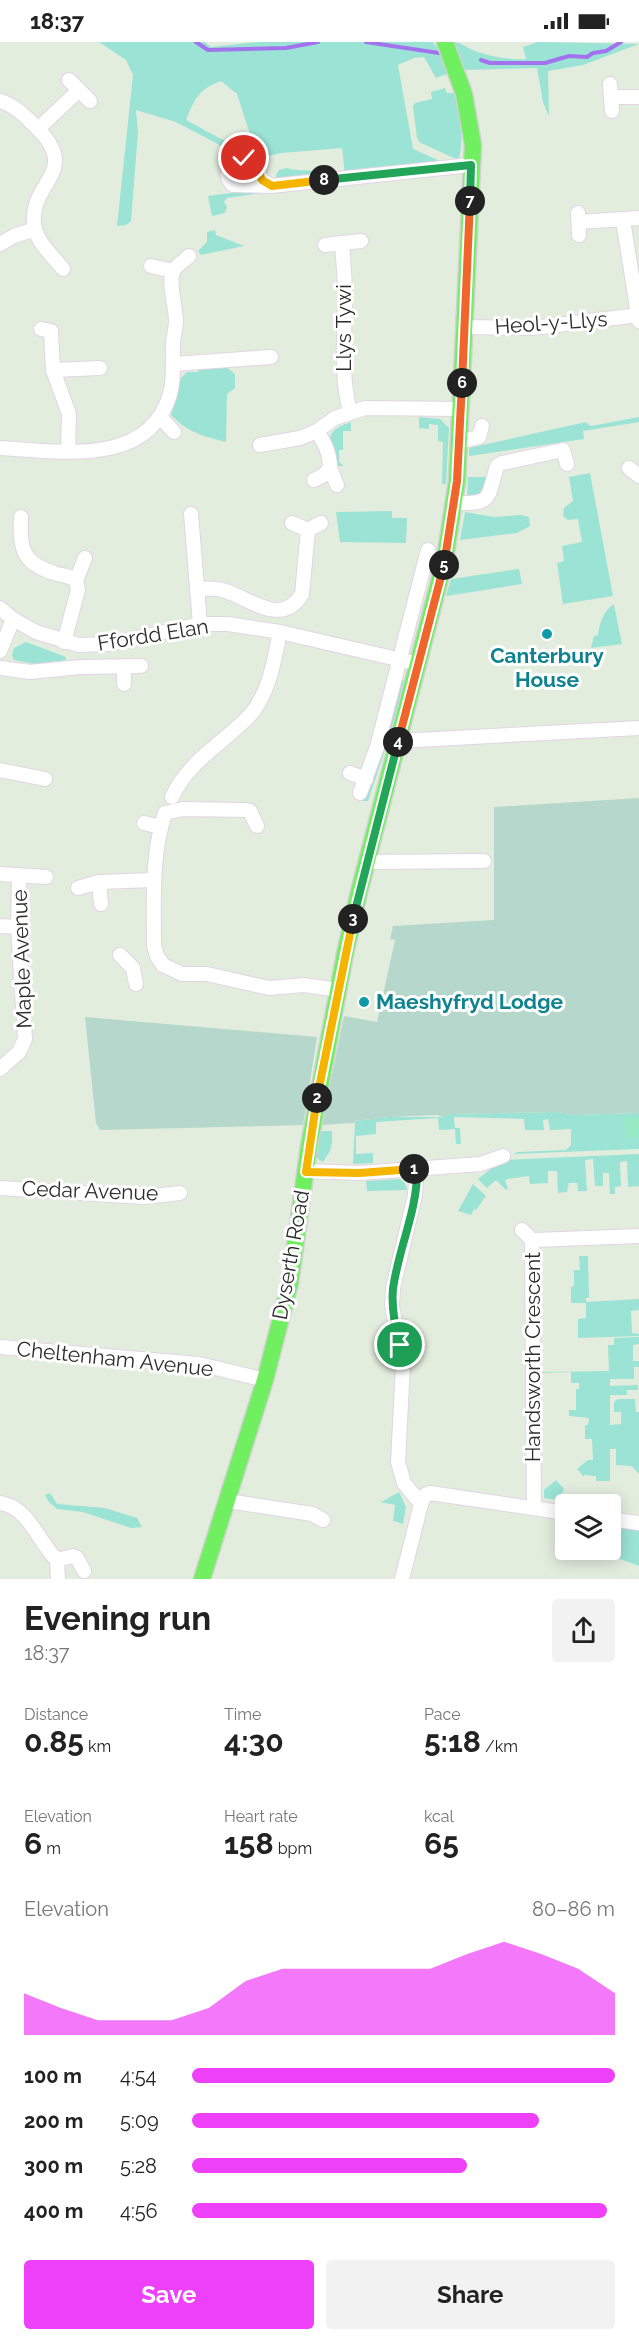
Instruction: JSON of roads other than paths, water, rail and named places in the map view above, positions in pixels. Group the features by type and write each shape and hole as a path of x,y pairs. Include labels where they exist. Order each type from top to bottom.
{"main road":[{"name":"Dyserth Road","path":"202,1579 265,1380 290,1283 306,1172 338,990 366,862 445,559 454,503 473,146 468,111 458,75 445,42"}],"street":[{"path":"38,129 74,85 90,101"},
{"path":"611,97 639,98"},
{"path":"0,100 15,107 50,142 55,163 49,182 38,196 33,220 38,237 66,268"},
{"path":"272,186 471,165"},
{"path":"579,223 639,218"},
{"path":"623,220 638,318"},
{"path":"0,244 14,236 35,229"},
{"path":"325,245 361,241"},
{"name":"Llys Tywi","path":"342,243 345,295 342,353 344,389 351,412"},
{"path":"0,448 68,451 115,448 149,430 160,417 170,393 176,322 171,281 173,271 189,256"},
{"path":"152,266 173,271"},
{"name":"Heol-y-Llys","path":"465,327 533,328 638,318"},
{"path":"41,329 51,331 53,370 69,414 68,451"},
{"path":"174,364 271,357"},
{"path":"53,370 100,368"},
{"path":"260,445 300,438 317,431 335,418 365,408 460,409"},
{"path":"160,417 174,432"},
{"path":"459,442 479,437 482,426"},
{"path":"317,431 327,446 330,468 337,485"},
{"path":"454,503 480,503 486,498 496,466 501,463 563,450 567,464"},
{"path":"314,480 324,475 330,468"},
{"path":"191,513 185,537 198,589 200,624"},
{"path":"21,517 19,539 25,554 48,572 69,576 76,581"},
{"path":"198,589 226,591 278,611 296,603 302,594 315,527 292,523"},
{"path":"360,793 377,747 400,659 415,572 428,550"},
{"path":"64,642 78,590 76,581 85,558"},
{"name":"Ffordd Elan","path":"0,608 13,619 36,632 64,642 94,646 110,645 200,624 251,627 419,664"},
{"path":"0,651 13,619"},
{"path":"172,797 185,764 244,720 256,705 269,682 280,632"},
{"path":"0,668 30,672 80,667 141,666"},
{"path":"124,667 124,684"},
{"path":"398,741 639,728"},
{"path":"0,770 45,779"},
{"path":"350,773 366,779"},
{"path":"257,826 250,812 246,810 183,809 165,813 153,880 154,946 157,956 163,965 182,974 207,974 259,987 304,985 338,990"},
{"path":"144,823 161,827"},
{"path":"366,862 474,866"},
{"name":"Maple Avenue","path":"0,873 46,877"},
{"name":"Maple Avenue","path":"0,1070 19,1052 25,1039 18,927 20,875"},
{"path":"78,888 99,882 153,880"},
{"path":"99,882 101,904"},
{"path":"0,926 18,927"},
{"path":"120,955 133,968 136,984"},
{"path":"133,968 157,956"},
{"path":"306,1172 359,1173 481,1164 503,1156"},
{"path":"417,1169 416,1196 393,1288 392,1306 403,1365 398,1462 404,1483 421,1504"},
{"name":"Cedar Avenue","path":"0,1188 171,1198"},
{"path":"522,1230 533,1241"},
{"name":"Handsworth Crescent","path":"534,1508 533,1241 639,1236"},
{"name":"Cheltenham Avenue","path":"0,1347 199,1364 265,1380"},
{"path":"402,1579 425,1494 555,1511"},
{"path":"228,1501 312,1514 323,1521"},
{"path":"0,1503 17,1509 25,1516 46,1550 57,1560 58,1579"},
{"path":"621,1520 639,1522"},
{"path":"57,1560 73,1556 77,1558 84,1571"}],"waterway":[{"path":"196,42 208,50 286,48 318,42"},
{"path":"366,42 439,53"},
{"path":"481,60 490,63 545,63 569,56 587,57 593,53 606,51 621,42"}],"place":[{"name":"Canterbury House","path":"547,634"},
{"name":"Maeshyfryd Lodge","path":"364,1002"}]}
